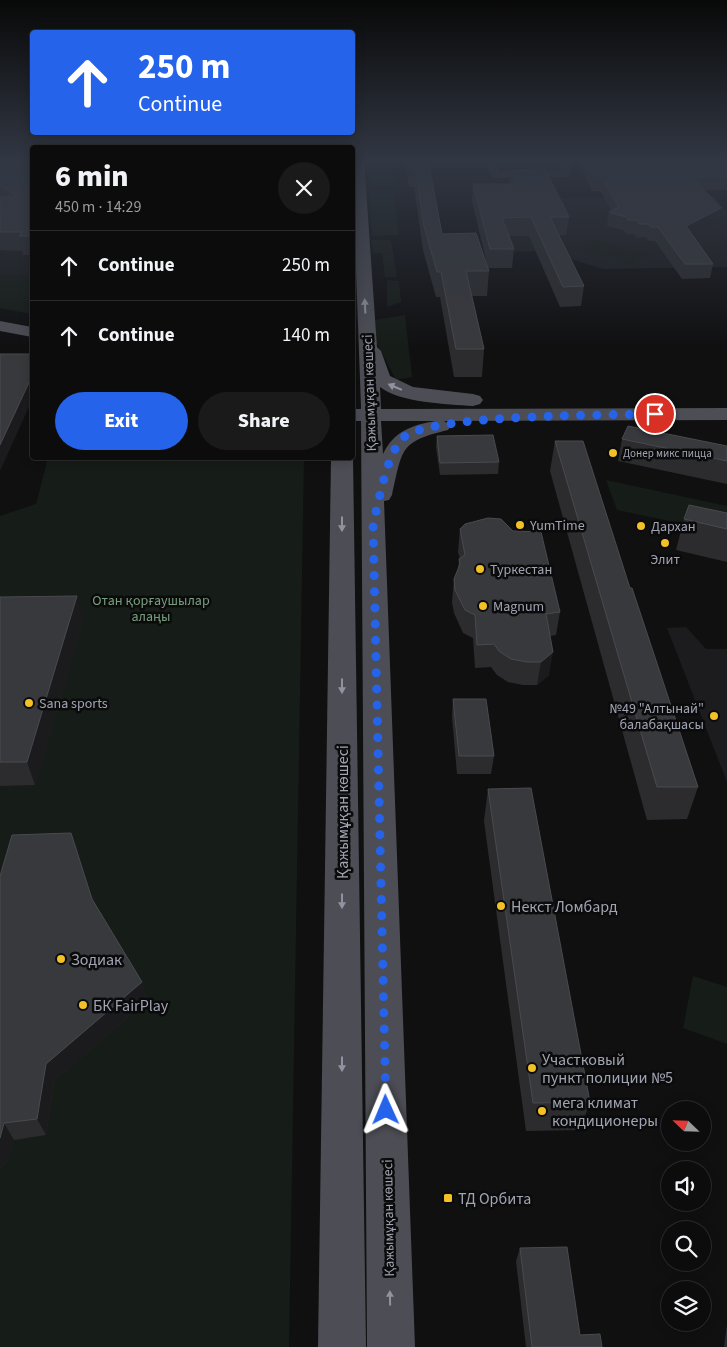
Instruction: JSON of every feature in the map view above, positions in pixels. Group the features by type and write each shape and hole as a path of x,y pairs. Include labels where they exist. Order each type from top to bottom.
{"main road":[{"name":"Қажымұқан көшесі","path":"361,222 367,338 362,411 373,523 391,1347"},
{"path":"0,320 30,325"},
{"path":"0,326 30,332"},
{"path":"367,338 383,380 390,386 418,395 532,411"},
{"path":"373,523 396,446 405,436 426,428 532,411 727,405"},
{"path":"362,411 727,414"},
{"name":"Қажымұқан көшесі","path":"338,465 342,1347"}],"shaded area":[{"path":"0,222 30,222 30,314 0,308"},
{"path":"493,222 727,222 727,267 603,269 546,251 502,252"},
{"name":"№49 \"Алтынай\" балабақшасы","path":"686,627 706,649 727,649 727,782 667,628"}],"green space":[{"path":"371,222 397,222 399,235 372,236"},
{"path":"371,240 391,240 397,277 385,277 382,253 373,253"},
{"path":"595,240 648,255 632,264 579,248"},
{"path":"0,275 30,275 30,314 0,308"},
{"path":"387,280 399,281 401,302 387,307"},
{"path":"405,315 412,377 396,380 376,342 375,320"},
{"name":"Отан қорғаушылар алаңы","path":"47,460 304,460 289,1347 0,1347 0,516 36,504"},
{"path":"606,480 727,506 727,533 617,510"},
{"path":"693,976 727,987 727,1044 683,1028"}],"building":[{"path":"0,222 30,222 30,236 19,236 22,232 0,232"},
{"path":"423,222 440,222 442,234 476,233 489,271 466,271 484,349 456,349 441,272 437,272"},
{"path":"483,222 503,222 514,249 490,249"},
{"path":"533,222 552,222 584,286 563,287"},
{"path":"638,222 694,222 686,226 713,264 685,264 658,227 651,227 649,224 639,224"},
{"path":"0,354 30,354 30,380 0,445"},
{"path":"628,426 727,446 727,461 622,439"},
{"path":"493,435 499,462 440,463 437,436"},
{"path":"555,441 583,441 630,588 632,588 698,787 657,787"},
{"path":"689,505 727,513 727,529 684,519"},
{"path":"488,518 501,519 513,531 541,532 560,612 546,614 553,652 541,662 511,659 499,651 494,644 477,645 475,615 465,610 455,590 454,579 460,564 459,559 465,555 460,529 465,524"},
{"name":"Sana sports","path":"77,596 27,762 0,762 0,597"},
{"path":"453,699 486,699 494,756 459,756"},
{"path":"531,788 590,1102 533,1103 488,789"},
{"name":"Зодиак","path":"71,833 92,899 142,982 46,1064 37,1119 4,1123 0,1138 0,876 12,835"},
{"path":"567,1247 580,1335 600,1334 602,1347 532,1347 520,1248"}],"place":[{"name":"Донер микс пицца","path":"613,453"},
{"name":"YumTime","path":"520,525"},
{"name":"Дархан","path":"641,526"},
{"name":"Элит","path":"665,543"},
{"name":"Туркестан","path":"480,569"},
{"name":"Magnum","path":"483,606"},
{"name":"Sana sports","path":"29,703"},
{"name":"№49 \"Алтынай\" балабақшасы","path":"714,716"},
{"name":"Некст Ломбард","path":"501,906"},
{"name":"Зодиак","path":"61,959"},
{"name":"БК FairPlay","path":"83,1005"},
{"name":"Участковый пункт полиции №5","path":"532,1068"},
{"name":"мега климат кондиционеры","path":"542,1111"},
{"name":"ТД Орбита","path":"448,1198"}],"route":[{"path":"386,1110 373,523 396,446 405,436 426,428 535,415 655,414"}]}
